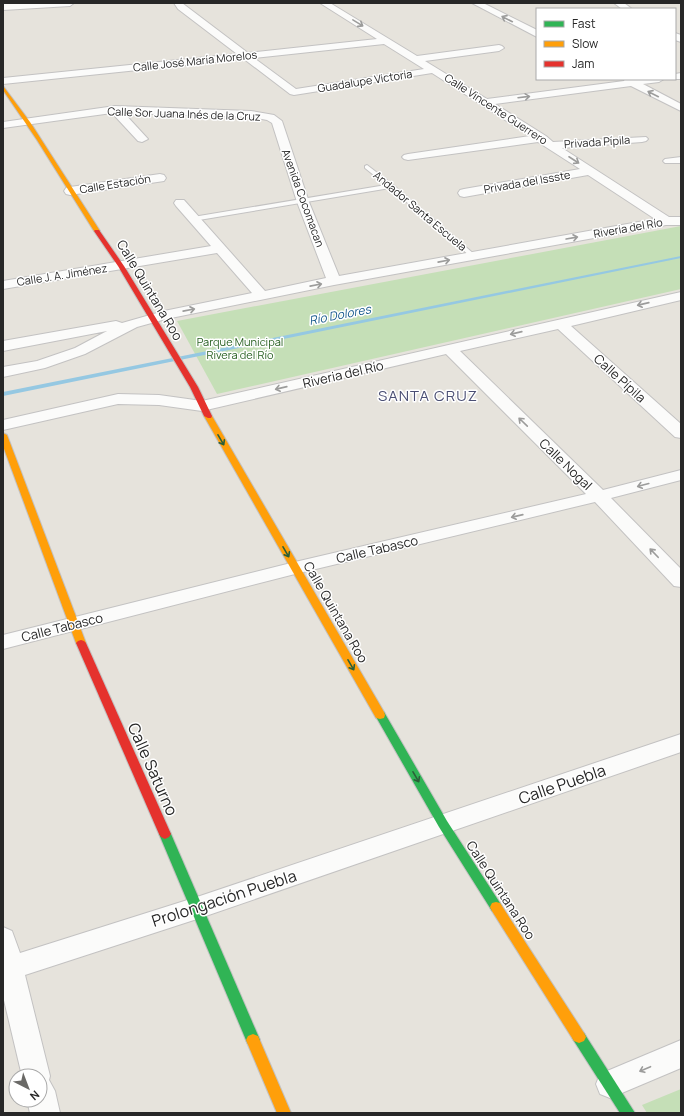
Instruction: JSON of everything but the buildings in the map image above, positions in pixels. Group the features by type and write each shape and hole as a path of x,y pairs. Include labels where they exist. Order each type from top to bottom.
{"street":[{"path":"3,3 9,3"},
{"path":"3,7 70,3"},
{"path":"178,3 181,7 246,55"},
{"name":"Calle Vincente Guerrero","path":"324,3 418,59 542,138 666,221"},
{"path":"476,3 536,33"},
{"name":"Calle José María Morelos","path":"3,81 387,41"},
{"path":"418,59 499,48"},
{"name":"Guadalupe Victoria","path":"246,55 294,92 435,70"},
{"path":"485,102 644,80"},
{"path":"628,81 681,108"},
{"name":"Calle Quintana Roo","path":"3,87 28,121 70,191 121,266 150,318 194,387 202,406 443,824 628,1113"},
{"path":"116,109 142,139"},
{"name":"Calle Sor Juana Inés de la Cruz","path":"3,125 116,109 251,114 270,117"},
{"name":"Avenida Cocomacan","path":"270,117 277,121 303,202 334,281"},
{"path":"408,157 542,138"},
{"name":"Privada Pípila","path":"552,145 642,139"},
{"path":"669,161 681,160"},
{"name":"Privada del Issste","path":"464,193 591,171"},
{"name":"Calle Estación","path":"70,191 160,178"},
{"path":"180,203 262,296"},
{"name":"Riveria del Río","path":"3,346 472,255 666,221 681,221"},
{"name":"Calle J. A. Jiménez","path":"3,285 220,248"},
{"name":"Riveria del Río","path":"3,425 118,399 159,400 202,406 681,296"},
{"name":"Riveria del Río","path":"3,372 40,364 80,351 132,324 150,318"},
{"name":"Calle Pípila","path":"560,323 681,433"},
{"name":"Calle Nogal","path":"449,349 599,496 681,581"},
{"name":"Calle Saturno","path":"3,435 73,624 197,908 284,1113"},
{"name":"Calle Tabasco","path":"3,642 295,568 599,496 681,475"},
{"name":"Calle Puebla","path":"443,824 681,743"},
{"name":"Prolongación Puebla","path":"7,968 197,908 443,824"},
{"path":"3,939 7,968 34,1068"},
{"path":"610,1084 681,1054"}],"lane":[{"name":"Andador Santa Escuela","path":"367,167 472,255"},
{"path":"193,219 303,202 391,186"}],"green space":[{"name":"Parque Municipal Rivera del Río","path":"681,226 681,289 217,394 177,321"},
{"path":"681,1089 681,1113 647,1113 642,1105"}],"waterway":[{"name":"Río Dolores","path":"3,394 681,257"}],"traffic: fast":[{"path":"380,715 443,824 496,907"},
{"path":"165,834 253,1040"},
{"path":"579,1037 628,1113"}],"traffic: slow":[{"path":"3,87 28,122 97,231"},
{"path":"208,416 380,715"},
{"path":"3,435 81,643"},
{"path":"496,907 579,1037"},
{"path":"253,1040 284,1113"}],"traffic: jam":[{"path":"97,231 121,266 194,387 208,416"},
{"path":"81,643 165,834"}],"district":[{"name":"SANTA CRUZ","path":"428,396"}]}
